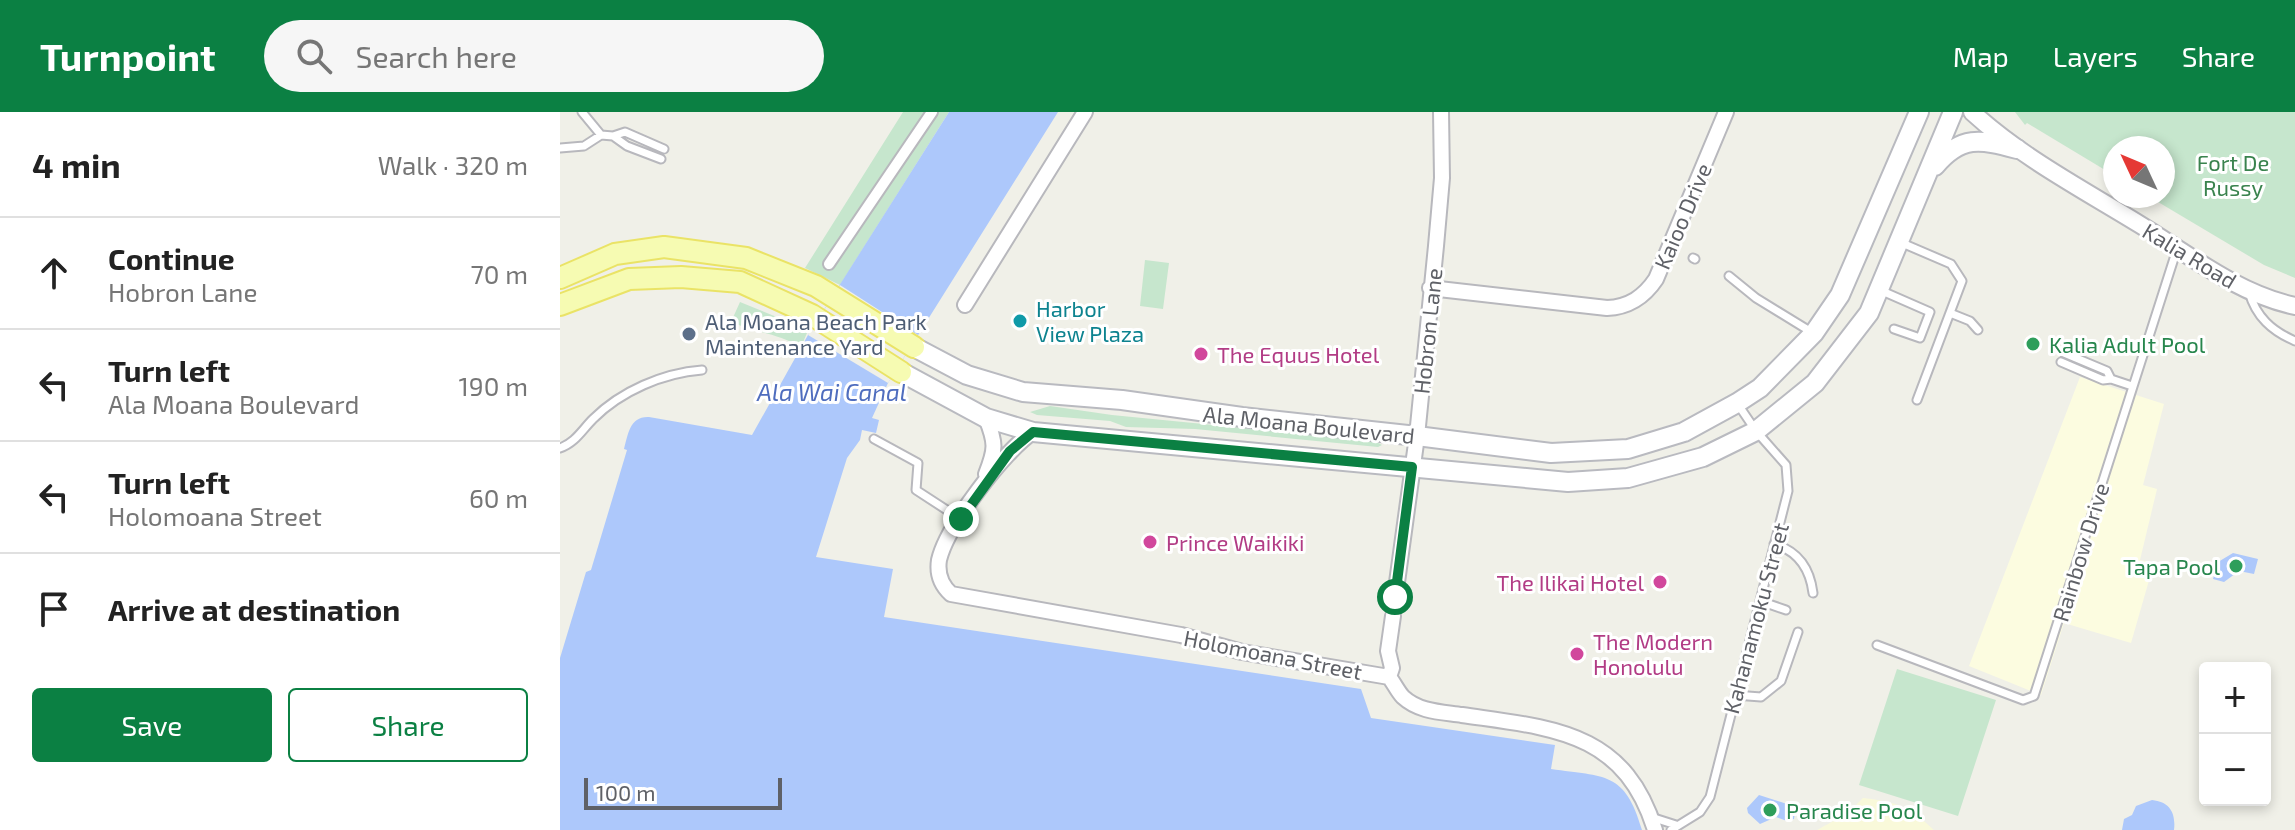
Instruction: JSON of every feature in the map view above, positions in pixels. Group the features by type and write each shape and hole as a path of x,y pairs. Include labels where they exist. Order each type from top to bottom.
{"main road":[{"name":"Ala Moana Boulevard","path":"564,274 615,254 664,247 746,258 816,286 914,347 967,375 1023,392 1122,400 1551,453 1628,449 1684,432 1737,403 1760,388 1814,333 1840,295 1919,112"},
{"name":"Ala Moana Boulevard","path":"560,305 629,279 681,277 740,282 812,315 901,372 986,418 1033,432 1568,482 1628,478 1703,457 1756,431 1815,383 1869,313 1953,112"},
{"path":"1928,174 1948,150 1963,143 1989,141 2017,149"}],"street":[{"path":"829,264 932,112"},
{"path":"965,305 1085,112"},
{"name":"Hobron Lane","path":"1395,597 1417,436 1442,178 1441,112"},
{"name":"Kaioo Drive","path":"1430,288 1607,308 1635,300 1656,279 1726,112"},
{"name":"Kalia Road","path":"1972,112 2017,149 2177,247 2249,290 2295,306"},
{"name":"Holomoana Street","path":"980,489 995,452 994,437 986,418"},
{"name":"Holomoana Street","path":"1033,432 1010,451 980,489 948,539 939,562 941,581 947,591 955,596 1181,635 1242,652 1389,677 1402,697 1427,710 1563,732 1588,742 1629,778 1653,823"},
{"path":"1389,677 1392,668 1388,651 1393,616"}],"lane":[{"path":"582,112 601,135"},
{"path":"560,148 584,146 601,135 613,136 625,132 664,149"},
{"path":"613,136 627,146 661,159"},
{"path":"1900,242 1951,264 1962,281 1917,400"},
{"name":"Rainbow Drive","path":"1877,645 2023,700 2034,696 2177,247"},
{"path":"1729,276 1756,298 1814,333"},
{"path":"1880,290 1930,312 1920,338 1894,329"},
{"path":"2249,290 2260,317 2295,341"},
{"path":"1950,313 1970,321 1978,330"},
{"path":"1970,321 1982,319"},
{"path":"2064,353 2107,371 2111,379"},
{"path":"2061,362 2103,380 2111,379 2132,386"},
{"path":"560,448 570,445 593,419 620,398 654,381 682,372 702,370"},
{"name":"Kahanamoku Street","path":"1674,827 1700,812 1710,797 1788,491 1786,465 1756,431 1737,403"},
{"path":"874,439 918,463 916,490 961,519"},
{"path":"1774,544 1788,548 1802,563 1810,575 1813,593"},
{"path":"1760,601 1786,610"},
{"path":"1735,695 1761,697 1781,681 1798,632"},
{"path":"1653,823 1674,827"}],"shaded area":[{"path":"2080,377 2164,404 2143,485 2157,489 2140,560 2154,563 2131,643 2064,623 2041,695 1969,666"}],"green space":[{"path":"903,112 949,112 840,285 805,268"},
{"name":"Fort De Russy","path":"2015,112 2295,112 2295,278 2264,265 2168,208 2175,208 2175,136 2103,136 2103,169 2027,123 2025,125"},
{"path":"1145,260 1169,263 1163,309 1140,306"},
{"path":"740,302 789,322 807,333 801,347 731,322"},
{"path":"1050,406 1375,441 1382,445 1195,429 1126,427 1110,421 1030,412"},
{"path":"1897,669 1996,700 1958,816 1859,785"}],"sand":[{"path":"1863,798 1902,807 1934,830 1817,830 1848,813"}],"water":[{"name":"Ala Wai Canal","path":"949,112 1058,112 888,383 872,418 879,420 876,433 862,430 860,440 847,458 816,557 893,569 884,617 1361,689 1371,718 1555,745 1551,769 1610,780 1628,797 1642,830 560,830 560,658 586,572 591,570 631,427 638,419 649,417 752,435 808,335"},
{"name":"Tapa Pool","path":"2233,553 2258,559 2254,574 2239,571 2224,582 2213,579 2218,562"},
{"name":"Paradise Pool","path":"1759,795 1787,804 1795,812 1794,819 1787,821 1776,817 1760,824 1747,808"},
{"path":"2152,800 2170,809 2174,830 2122,830 2124,819 2132,815 2136,806"}],"pier":[{"path":"840,285 918,335 888,383 808,335"}],"place":[{"name":"Harbor View Plaza","path":"1020,321"},
{"name":"Ala Moana Beach Park Maintenance Yard","path":"689,334"},
{"name":"Kalia Adult Pool","path":"2033,344"},
{"name":"The Equus Hotel","path":"1201,354"},
{"name":"Prince Waikiki","path":"1150,542"},
{"name":"Tapa Pool","path":"2236,566"},
{"name":"The Ilikai Hotel","path":"1660,582"},
{"name":"The Modern Honolulu","path":"1577,654"},
{"name":"Paradise Pool","path":"1770,810"}],"route":[{"path":"961,519 1010,451 1033,432 1412,467 1395,597"}]}
